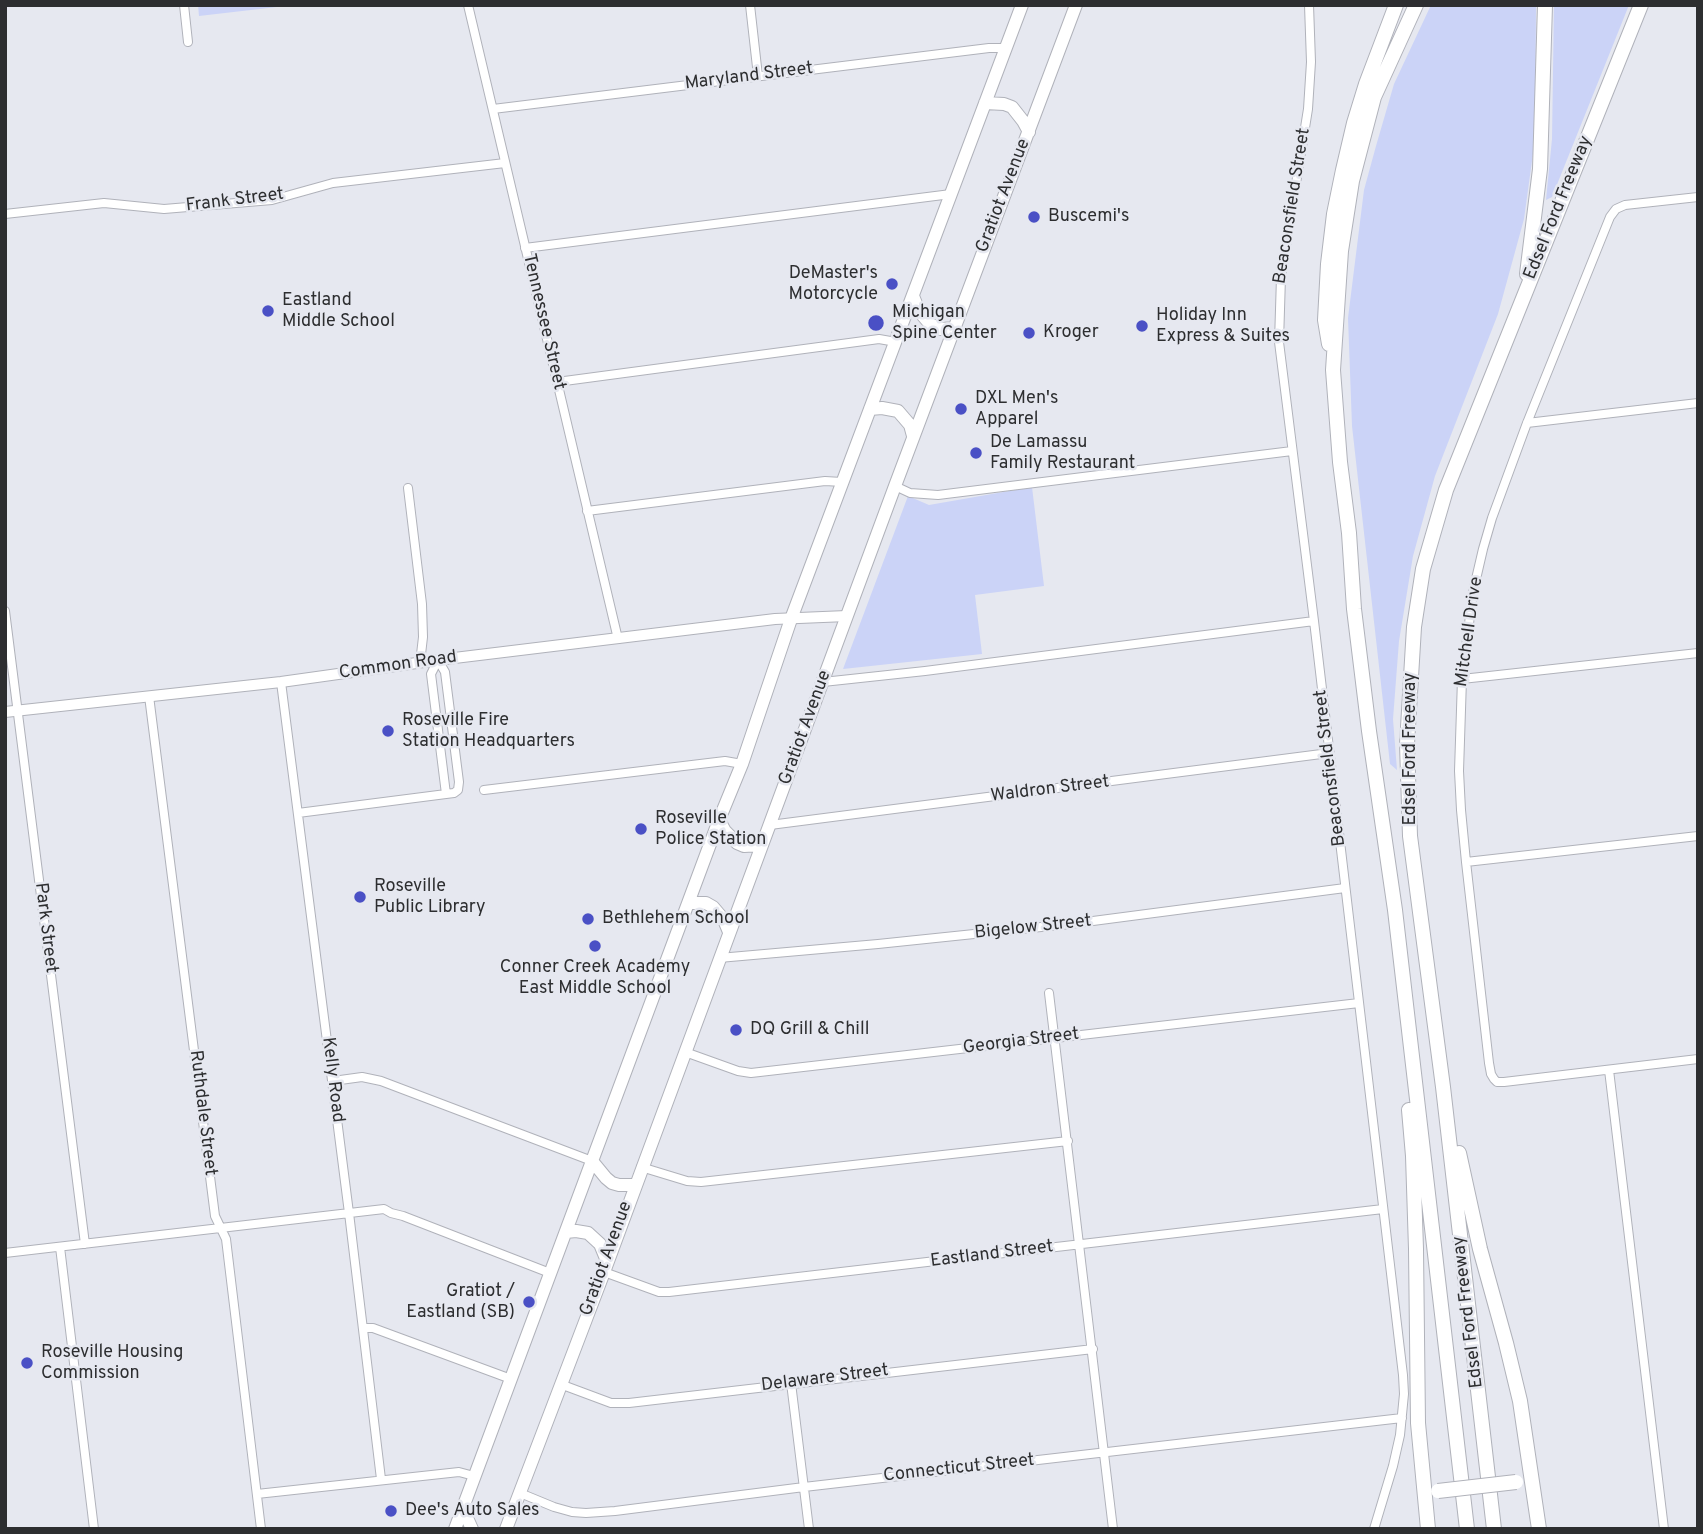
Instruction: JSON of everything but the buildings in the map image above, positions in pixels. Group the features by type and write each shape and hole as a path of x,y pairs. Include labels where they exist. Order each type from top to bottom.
{"highway":[{"path":"1333,370 1325,320 1334,214 1358,110 1396,5"},
{"name":"Edsel Ford Freeway","path":"1416,5 1374,97 1352,181 1341,251 1333,370 1354,609 1395,910 1467,1529"},
{"path":"1524,296 1540,169 1545,5"},
{"name":"Edsel Ford Freeway","path":"1494,1529 1443,1087 1410,836 1407,744 1414,627 1423,569 1446,490 1641,5"},
{"path":"1395,910 1397,1001 1413,1156 1418,1423 1428,1529"},
{"path":"1443,1087 1455,1125 1480,1249 1515,1379 1539,1529"},
{"path":"1425,1503 1438,1491 1516,1482 1526,1484 1534,1490"}],"main road":[{"path":"455,1529 742,764 791,619 1022,5"},
{"name":"Gratiot Avenue","path":"506,1529 1076,5"},
{"path":"985,103 1012,107 1029,132"},
{"path":"913,296 919,311 929,324 942,329 954,328"},
{"path":"870,409 898,411 910,425 914,436"},
{"path":"719,820 730,838 737,843 744,846 762,845"},
{"path":"688,902 706,903 713,907 724,920 729,932"},
{"path":"592,1161 612,1183 635,1185"},
{"path":"566,1233 588,1233 600,1244 606,1266"},
{"path":"463,1509 472,1529"}],"street":[{"path":"184,5 188,42"},
{"name":"Tennessee Street","path":"468,5 618,639"},
{"path":"750,5 758,76"},
{"name":"Beaconsfield Street","path":"1309,5 1311,62 1308,109 1281,277 1279,342 1404,1375 1402,1418 1393,1466 1374,1529"},
{"name":"Maryland Street","path":"493,109 1006,48"},
{"name":"Frank Street","path":"5,214 104,203 164,209 272,200 333,183 505,163"},
{"path":"526,248 951,194"},
{"name":"Mitchell Drive","path":"1609,1070 1504,1082 1497,1082 1491,1074 1461,810 1459,771 1462,680 1473,592 1492,518 1610,217 1616,209 1625,205 1698,197"},
{"path":"557,382 879,338 895,342"},
{"path":"1527,423 1698,403"},
{"path":"895,486 910,493 938,495 1292,451"},
{"path":"587,511 825,481 842,482"},
{"path":"408,488 422,604 423,638 420,663"},
{"name":"Park Street","path":"5,611 85,1244"},
{"name":"Common Road","path":"5,712 281,682 775,619 847,616"},
{"path":"823,682 1314,621"},
{"path":"1462,680 1698,653"},
{"path":"438,660 431,674 446,794"},
{"path":"299,813 454,793 458,790 445,672 438,660"},
{"name":"Kelly Road","path":"281,682 381,1479"},
{"name":"Ruthdale Street","path":"149,696 215,1216 226,1239 261,1529"},
{"name":"Waldron Street","path":"770,825 1329,753"},
{"path":"484,790 725,761 742,764"},
{"path":"1466,862 1698,836"},
{"name":"Bigelow Street","path":"719,958 1060,925 1345,888"},
{"path":"1049,993 1113,1529"},
{"name":"Georgia Street","path":"685,1052 751,1073 1359,1003"},
{"path":"1664,1529 1609,1070 1698,1059"},
{"path":"332,1081 362,1077 381,1081 592,1161"},
{"path":"641,1167 687,1181 701,1182 1068,1141"},
{"path":"5,1253 384,1209 550,1273"},
{"name":"Eastland Street","path":"606,1266 659,1292 669,1292 1383,1209"},
{"path":"60,1247 94,1529"},
{"path":"363,1328 373,1328 511,1379"},
{"name":"Delaware Street","path":"560,1384 614,1404 1093,1349"},
{"path":"791,1383 808,1529"},
{"name":"Connecticut Street","path":"520,1493 554,1507 586,1513 1402,1418"},
{"path":"257,1494 459,1472 474,1476"}],"shaded area":[{"path":"198,5 294,5 199,16"},
{"path":"1431,5 1536,5 1535,139 1524,219 1498,314 1435,476 1413,556 1399,641 1393,719 1397,770 1390,764 1352,426 1348,318 1364,190 1394,84"},
{"path":"1554,5 1629,5 1552,197 1546,200 1552,139"},
{"path":"1032,487 1044,586 975,595 982,654 843,669 908,496 929,505"}],"place":[{"name":"Buscemi's","path":"1034,217"},
{"name":"DeMaster's Motorcycle","path":"892,284"},
{"name":"Eastland Middle School","path":"268,311"},
{"name":"Michigan Spine Center","path":"876,323"},
{"name":"Holiday Inn Express & Suites","path":"1142,326"},
{"name":"Kroger","path":"1029,333"},
{"name":"DXL Men's Apparel","path":"961,409"},
{"name":"De Lamassu Family Restaurant","path":"976,453"},
{"name":"Roseville Fire Station Headquarters","path":"388,731"},
{"name":"Roseville Police Station","path":"641,829"},
{"name":"Roseville Public Library","path":"360,897"},
{"name":"Bethlehem School","path":"588,919"},
{"name":"Conner Creek Academy East Middle School","path":"595,946"},
{"name":"DQ Grill & Chill","path":"736,1030"},
{"name":"Gratiot / Eastland (SB)","path":"529,1302"},
{"name":"Roseville Housing Commission","path":"27,1363"},
{"name":"Dee's Auto Sales","path":"391,1511"}]}
